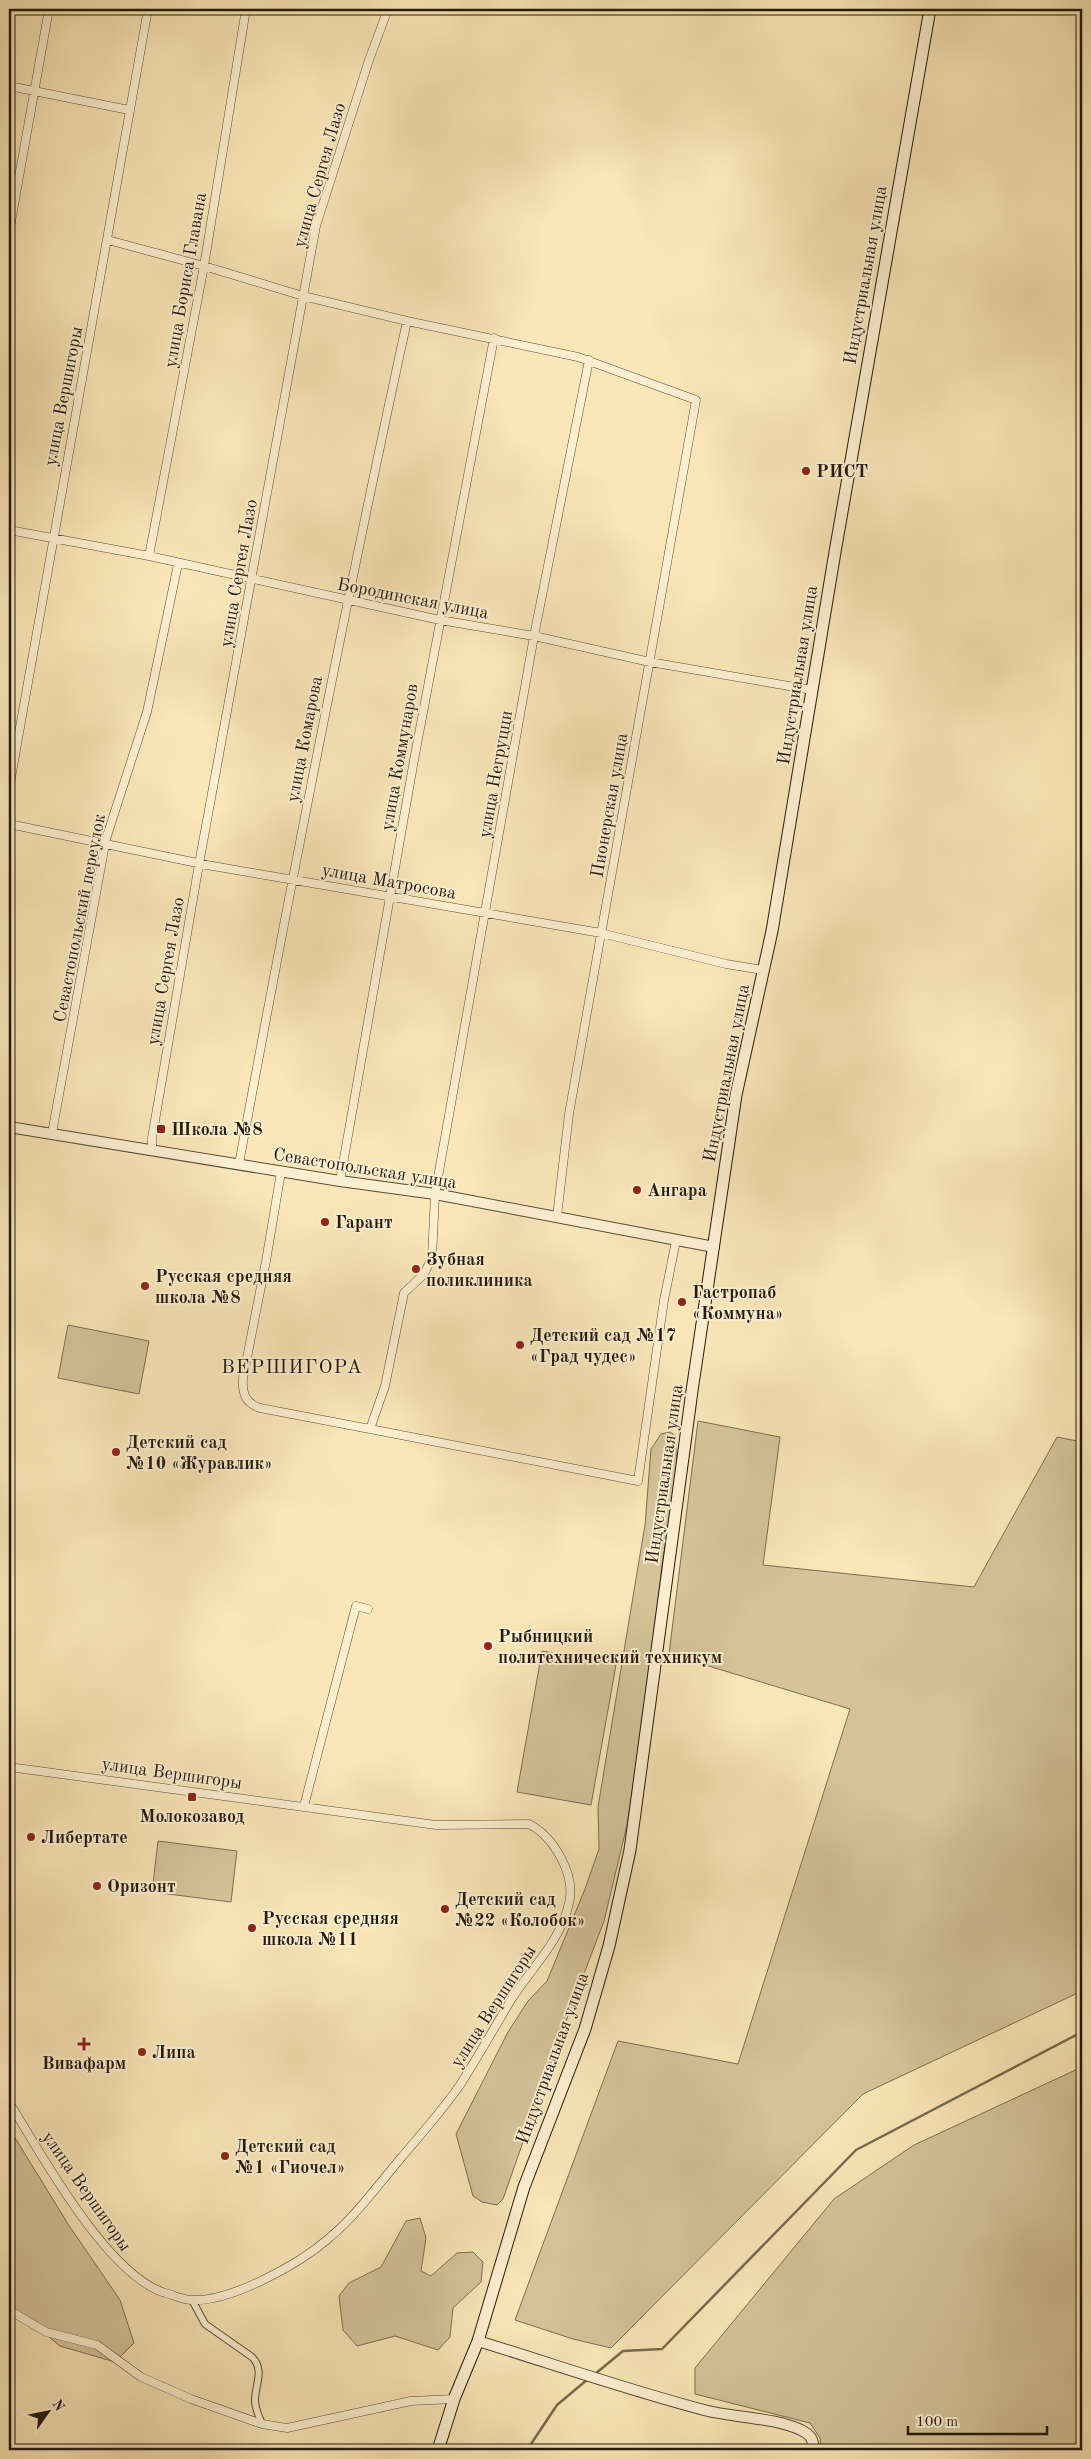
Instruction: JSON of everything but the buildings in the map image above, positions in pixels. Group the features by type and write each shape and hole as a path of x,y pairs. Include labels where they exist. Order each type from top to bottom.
{"main road":[{"name":"Индустриальная улица","path":"438,2450 454,2399 478,2341 524,2187 585,2029 609,1946 630,1850 691,1400 736,1095 763,970 930,9"}],"street":[{"path":"9,233 49,9"},
{"name":"улица Вершигоры","path":"9,790 52,538 108,240 148,9"},
{"name":"улица Бориса Главана","path":"149,556 204,266 246,9"},
{"name":"улица Сергея Лазо","path":"152,1151 152,1138 199,864 316,226 369,60 388,9"},
{"path":"9,86 129,110"},
{"path":"108,240 204,266 303,296 407,321 494,338 589,360"},
{"name":"улица Комарова","path":"239,1164 291,878 346,600 407,321"},
{"name":"улица Коммунаров","path":"340,1181 389,897 494,338"},
{"name":"Пионерская улица","path":"557,1216 569,1114 696,400 589,360"},
{"name":"улица Негруцци","path":"370,1429 384,1386 404,1292 424,1274 432,1258 434,1194 486,913 534,636 589,360"},
{"name":"Бородинская улица","path":"9,530 149,556 178,564 440,620 534,636 650,662 812,690"},
{"name":"Севастопольский переулок","path":"52,1133 104,846 147,712 178,564"},
{"name":"улица Матросова","path":"9,824 104,846 199,864 291,878 389,897 601,933 726,964 763,970"},
{"name":"Севастопольская улица","path":"9,1127 281,1172 434,1194 557,1216 676,1241 714,1246"},
{"path":"281,1172 243,1378 244,1398 251,1405 638,1481 664,1300 676,1241"},
{"path":"304,1806 356,1606 368,1608"},
{"name":"улица Вершигоры","path":"9,1767 436,1825 529,1824 540,1830 568,1874 571,1890 570,1904 549,1949 513,1997 459,2085 427,2130 354,2214 328,2240 292,2264 230,2294 192,2300 162,2292 141,2282 116,2260 60,2184 9,2102"},
{"path":"192,2300 205,2324 252,2357 258,2364 255,2400 262,2424"},
{"path":"9,2310 46,2332 97,2345 141,2377 191,2399 262,2424 287,2428 412,2401 454,2399"},
{"path":"478,2341 705,2410 784,2424 800,2429 810,2435 814,2450"}],"shaded area":[{"path":"68,1325 149,1341 139,1394 58,1378"},
{"path":"698,1421 780,1437 763,1565 974,1587 1057,1437 1082,1442 1082,1991 863,2094 611,2348 573,2339 515,2320 618,2041 738,2064 850,1709 669,1654"},
{"path":"670,1432 675,1435 677,1466 662,1566 646,1703 627,1825 604,1921 557,2045 503,2199 497,2205 482,2202 473,2196 456,2134 508,2032 528,2001 547,1981 585,1889 599,1849 598,1807 645,1525 651,1449 661,1434"},
{"path":"542,1651 616,1665 591,1805 517,1792"},
{"path":"158,1841 237,1851 231,1902 152,1892"},
{"path":"1082,2067 1082,2450 821,2450 820,2438 810,2423 695,2394 695,2368 834,2199 914,2145"},
{"path":"9,2128 68,2224 120,2300 134,2343 115,2362 60,2346 9,2304"},
{"path":"420,2218 426,2238 421,2271 431,2276 457,2253 473,2252 483,2262 481,2282 453,2308 450,2337 438,2350 395,2336 357,2346 343,2330 339,2296 349,2283 381,2267 406,2221"}],"waterway":[{"path":"595,2374 623,2351 662,2349 856,2150 1082,2032"},
{"path":"527,2450 557,2405 588,2379"}],"place":[{"name":"РИСТ","path":"806,471"},
{"name":"Школа №8","path":"161,1129"},
{"name":"Ангара","path":"637,1190"},
{"name":"Гарант","path":"325,1222"},
{"name":"Зубная поликлиника","path":"416,1269"},
{"name":"Русская средняя школа №8","path":"145,1286"},
{"name":"Гастропаб «Коммуна»","path":"682,1302"},
{"name":"Детский сад №17 «Град чудес»","path":"520,1345"},
{"name":"Детский сад №10 «Журавлик»","path":"116,1452"},
{"name":"Рыбницкий политехнический техникум","path":"488,1646"},
{"name":"Молокозавод","path":"192,1797"},
{"name":"Либертате","path":"31,1837"},
{"name":"Оризонт","path":"97,1886"},
{"name":"Детский сад №22 «Колобок»","path":"445,1909"},
{"name":"Русская средняя школа №11","path":"252,1928"},
{"name":"Вивафарм","path":"84,2044"},
{"name":"Липа","path":"142,2052"},
{"name":"Детский сад №1 «Гиочел»","path":"225,2156"}],"district":[{"name":"ВЕРШИГОРА","path":"292,1366"}]}
